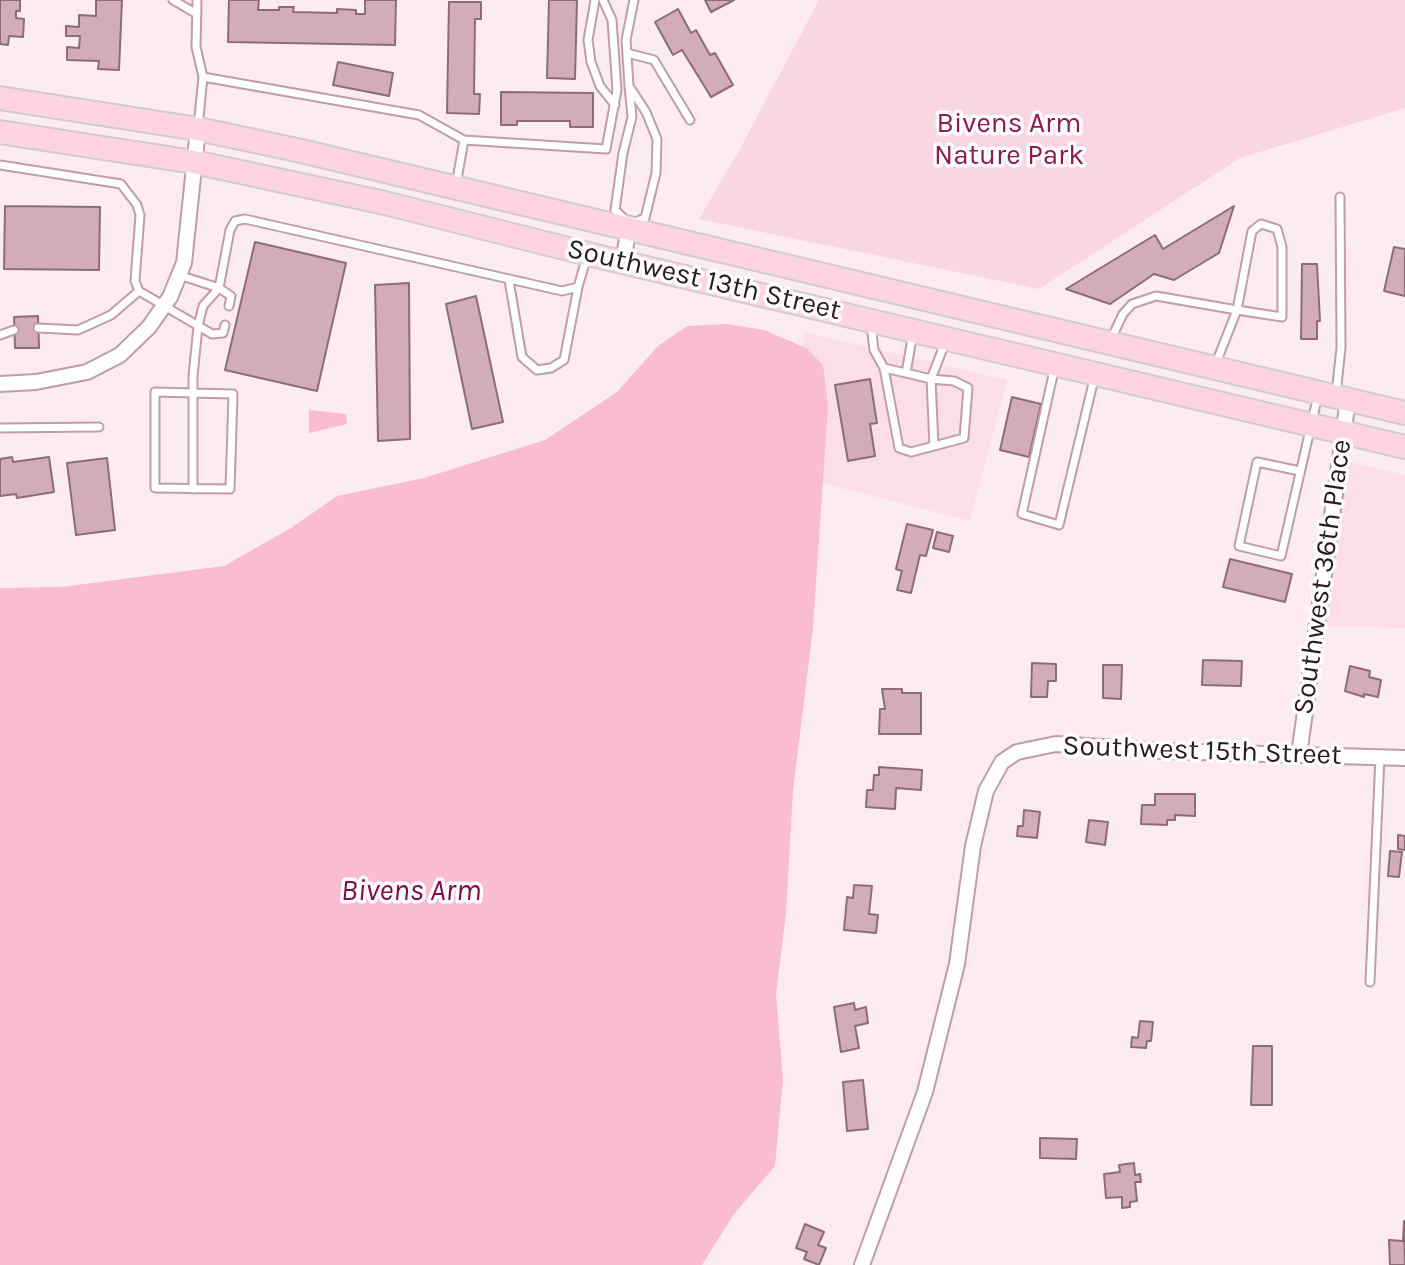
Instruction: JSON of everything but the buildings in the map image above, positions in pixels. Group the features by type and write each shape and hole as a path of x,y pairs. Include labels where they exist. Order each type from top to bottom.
{"main road":[{"name":"Southwest 13th Street","path":"0,98 198,129 630,226 1405,413"},
{"name":"Southwest 13th Street","path":"0,132 194,162 385,203 1405,447"}],"street":[{"path":"0,384 36,382 87,372 120,355 149,327 163,307 184,263 198,129"},
{"path":"623,260 630,226"},
{"name":"Southwest 36th Place","path":"1299,755 1342,432 1334,396"},
{"name":"Southwest 15th Street","path":"862,1265 925,1092 957,964 973,846 986,791 1002,762 1017,752 1056,744 1405,758"}],"lane":[{"path":"173,0 197,14"},
{"path":"197,0 196,47 203,77 198,129"},
{"path":"595,0 588,40 591,62 600,86 615,105"},
{"path":"203,77 419,115 464,140 606,149 617,90 612,20 603,0"},
{"path":"629,86 646,112 657,139 656,173 645,218 630,226 615,210 632,117 629,86 627,53 627,26 634,0"},
{"path":"627,53 654,60 690,120"},
{"path":"456,187 464,140"},
{"path":"0,165 121,184 137,205 140,215 135,281 139,291 212,334 223,333 225,325"},
{"path":"1300,471 1257,462 1239,546 1281,556 1300,471 1310,425 1334,396 1341,348 1340,197"},
{"path":"193,489 193,392 198,326 203,306 219,288 230,230 235,221 245,219 562,291 578,287"},
{"path":"1109,343 1123,314 1141,299 1156,296 1237,310 1282,317 1282,247 1277,229 1261,224 1252,231 1237,310 1214,368"},
{"path":"509,280 522,357 537,370 551,368 564,360 578,287 588,254"},
{"path":"179,275 219,288 231,296 229,306"},
{"path":"38,328 78,330 111,315 139,291"},
{"path":"870,319 874,350 884,368 899,448 911,452 964,438 968,388 954,381 884,368"},
{"path":"906,373 914,329"},
{"path":"0,335 14,330"},
{"path":"934,446 931,379 947,338"},
{"path":"1055,363 1022,514 1059,525 1095,373"},
{"path":"155,392 233,394 230,489 193,489 155,488 155,392"},
{"path":"0,428 99,427"},
{"path":"1370,982 1380,757"}],"shaded area":[{"path":"805,332 1007,380 970,521 799,477"},
{"path":"1347,461 1405,475 1405,628 1318,626"}],"green space":[{"name":"Bivens Arm Nature Park","path":"819,0 1405,0 1405,108 1240,158 1039,289 699,219"}],"water":[{"name":"Bivens Arm","path":"728,324 764,330 806,348 823,365 828,406 813,628 793,791 786,913 776,994 783,1079 775,1166 734,1214 702,1265 0,1265 0,588 61,587 224,566 291,528 337,496 424,478 545,440 617,392 658,346 687,326"},
{"path":"309,410 346,414 347,424 309,433"}]}
